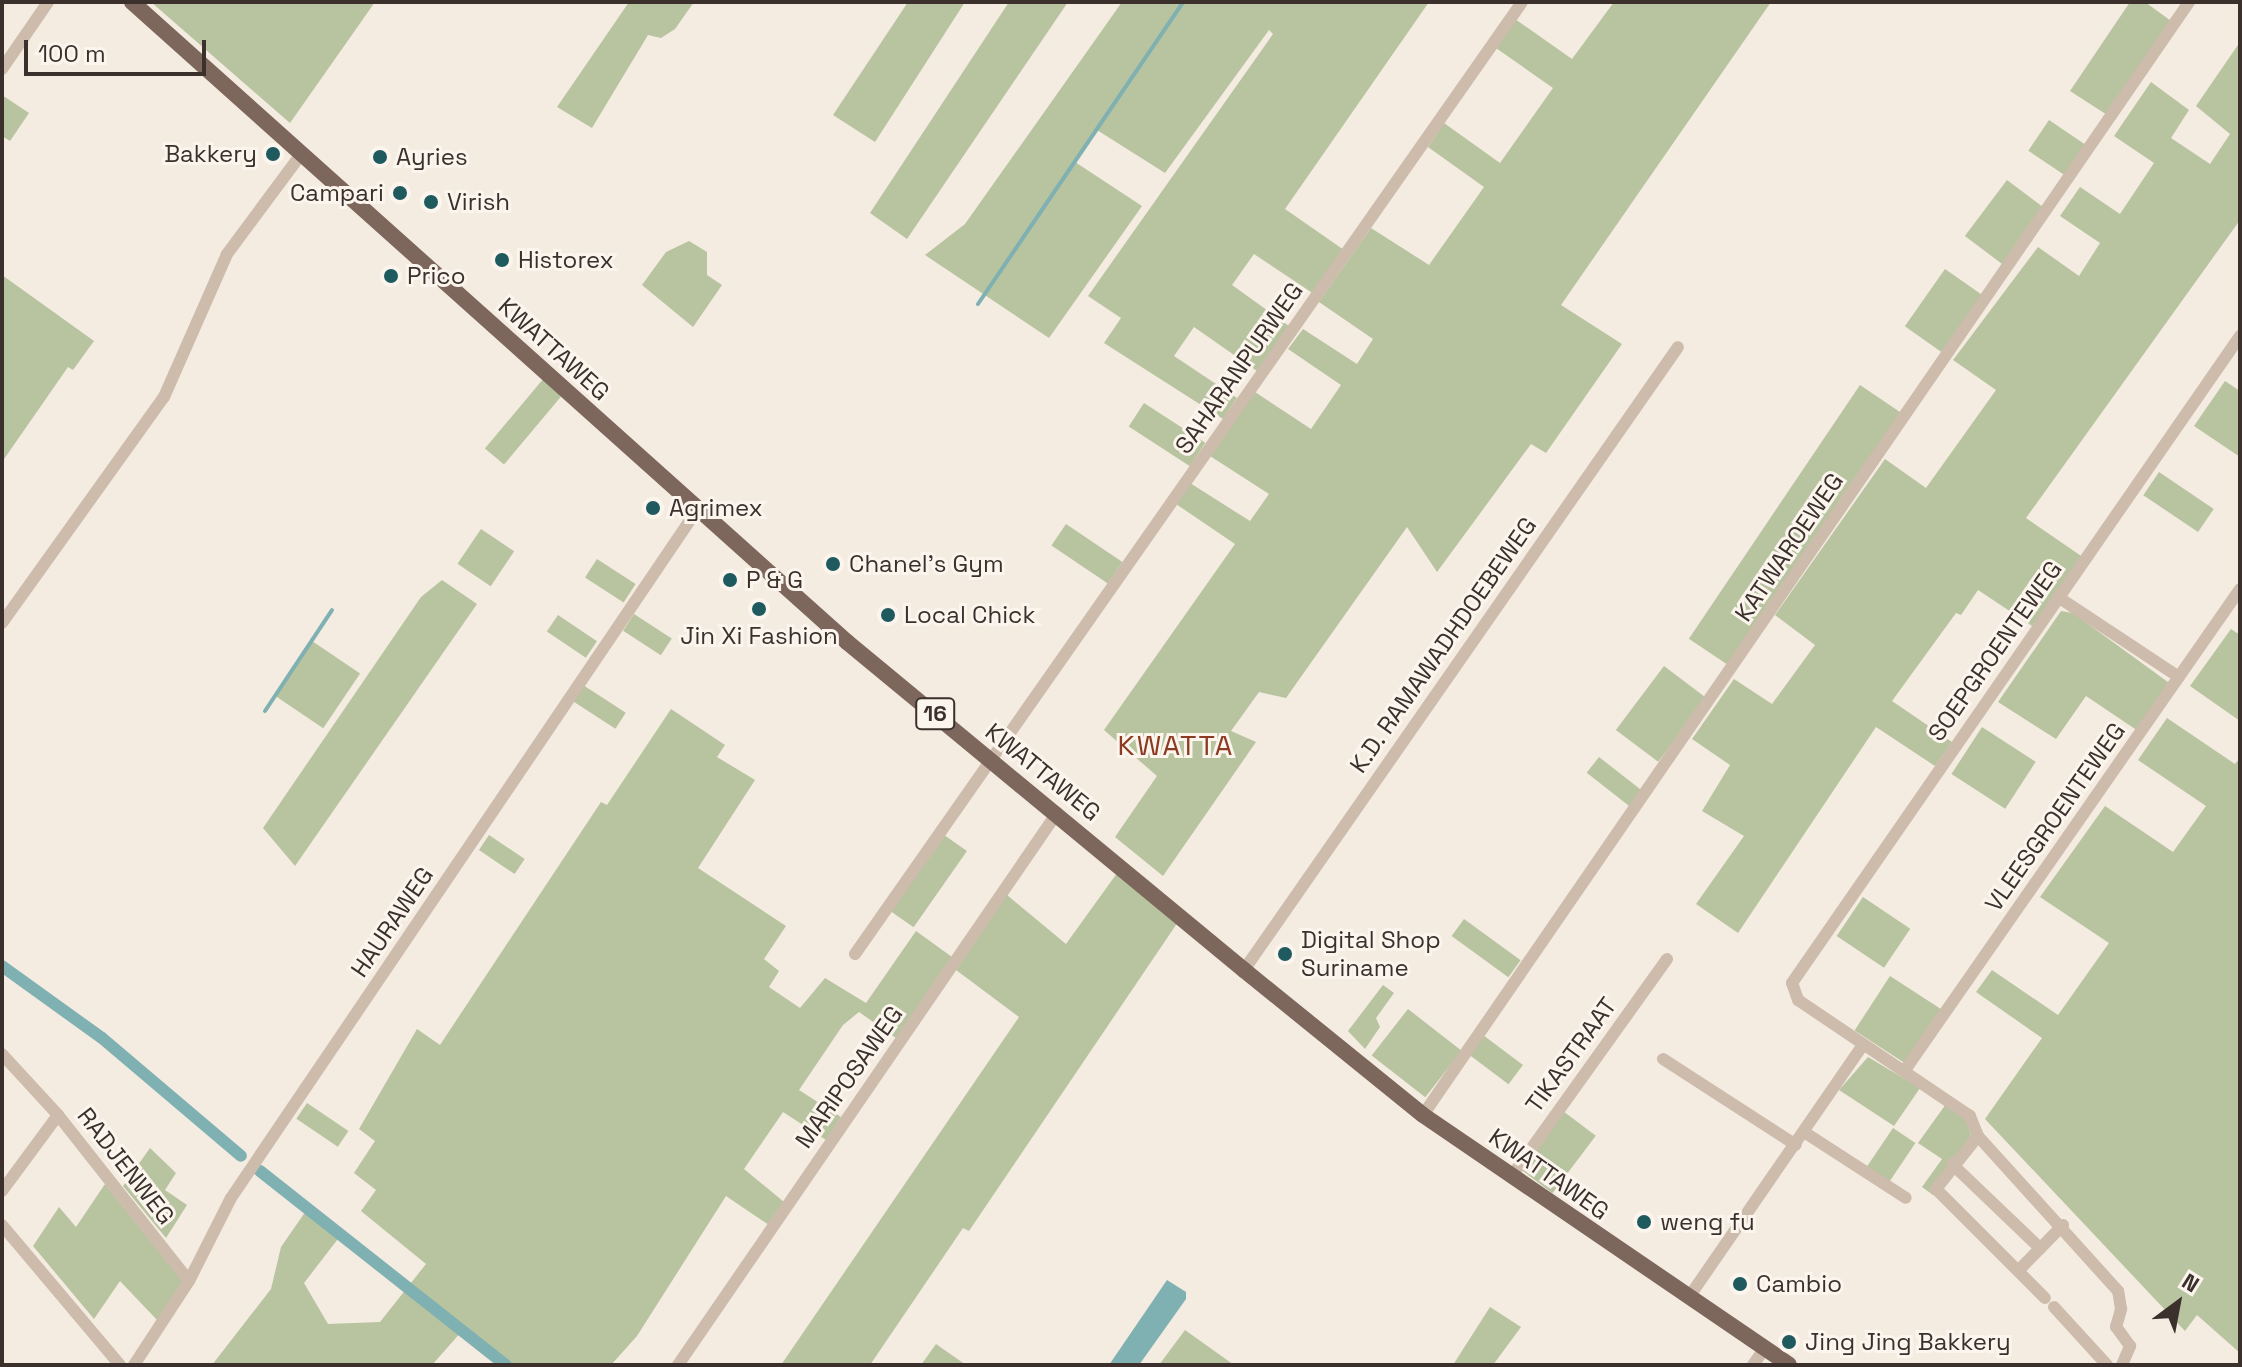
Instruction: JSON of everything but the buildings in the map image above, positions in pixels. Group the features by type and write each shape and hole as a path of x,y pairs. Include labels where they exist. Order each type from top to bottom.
{"main road":[{"name":"KWATTAWEG","path":"132,2 697,510 1244,970 1423,1115 1789,1365"}],"street":[{"path":"2,69 7,49 48,2"},
{"name":"SAHARANPURWEG","path":"855,954 1522,2"},
{"name":"KATWAROEWEG","path":"1423,1115 2189,2"},
{"path":"2,623 164,397 227,254 302,153"},
{"name":"SOEPGROENTEWEG","path":"1863,1045 1792,993 1792,983 2240,336"},
{"name":"K.D. RAMAWADHDOEBEWEG","path":"1244,970 1678,347"},
{"name":"HAURAWEG","path":"134,1365 189,1281 231,1198 697,510"},
{"name":"VLEESGROENTEWEG","path":"1905,1070 2240,589"},
{"path":"2058,597 2179,677"},
{"name":"MARIPOSAWEG","path":"678,1365 1057,813"},
{"name":"TIKASTRAAT","path":"1511,1177 1667,959"},
{"path":"1689,1297 1863,1045 1970,1116 1978,1136 2063,1225 2118,1291 2121,1309 2116,1327 2130,1346 2122,1365"},
{"path":"2,1054 58,1115"},
{"path":"1663,1059 1796,1145"},
{"name":"RADJENWEG","path":"2,1191 58,1115 189,1281"},
{"path":"1804,1132 1906,1198"},
{"path":"1978,1136 1952,1164 1936,1189 2019,1270 2107,1365"},
{"path":"1952,1164 2040,1248"},
{"path":"2,1225 120,1365"},
{"path":"2019,1270 2063,1225"},
{"path":"1753,1365 1764,1349"}],"green space":[{"path":"151,2 375,2 290,123"},
{"path":"629,2 694,2 675,29 661,38 648,35 592,128 557,107"},
{"path":"908,2 965,2 875,142 833,115"},
{"path":"1009,2 1068,2 907,239 870,213"},
{"path":"1122,2 1429,2 1285,209 1344,250 1314,294 1254,254 1232,285 1289,326 1257,371 1194,327 1174,356 1237,398 1223,419 1104,343 1121,318 1088,296 1273,34 1269,30 1165,173 1097,130 1075,162 1142,206 1049,338 925,255 965,224"},
{"path":"1614,2 1771,2 1561,305 1622,344 1546,453 1531,444 1437,572 1407,527 1286,698 1259,692 1231,731 1256,742 1163,876 1115,837 1157,776 1104,730 1235,544 1176,504 1190,483 1250,521 1269,494 1210,456 1255,392 1311,429 1341,385 1288,349 1303,329 1357,364 1373,339 1319,302 1371,228 1429,265 1484,187 1428,147 1444,123 1500,163 1553,88 1496,48 1515,19 1572,59"},
{"path":"2130,2 2145,2 2178,26 2115,120 2070,91"},
{"path":"2240,42 2240,220 2026,518 2087,560 2038,630 1978,590 1961,615 1956,613 1892,701 1952,742 1935,766 1876,727 1738,933 1696,904 1744,836 1702,811 1730,765 1692,739 1734,679 1772,704 1815,645 1775,615 1885,459 1926,488 1996,390 1953,360 2038,247 2079,276 2100,243 2060,216 2080,187 2120,214 2154,163 2114,136 2151,82 2189,110 2171,138 2210,164 2230,134 2196,106"},
{"path":"2,95 29,113 10,141 2,136"},
{"path":"2049,120 2093,150 2072,180 2028,151"},
{"path":"2007,180 2050,212 2008,268 1965,236"},
{"path":"689,241 707,252 707,275 722,285 693,327 642,285 666,252"},
{"path":"1945,269 1988,299 1947,356 1905,326"},
{"path":"2,275 94,341 73,370 68,367 2,462"},
{"path":"544,378 563,394 504,465 485,448"},
{"path":"2225,381 2240,391 2240,457 2194,426"},
{"path":"1860,385 1904,415 1733,668 1689,639"},
{"path":"1144,403 1205,443 1190,466 1129,426"},
{"path":"2159,472 2214,509 2198,532 2143,495"},
{"path":"1066,524 1122,562 1108,584 1051,546"},
{"path":"481,529 514,551 491,586 458,564"},
{"path":"597,559 636,584 624,603 585,577"},
{"path":"442,580 477,604 295,866 263,828 421,597"},
{"path":"2061,611 2073,613 2172,685 2144,735 2086,696 2056,739 1998,702"},
{"path":"634,614 672,639 661,655 623,631"},
{"path":"558,615 597,641 586,658 547,632"},
{"path":"2231,629 2240,635 2240,721 2190,686"},
{"path":"312,641 360,673 323,728 275,696"},
{"path":"1664,666 1706,698 1658,762 1616,730"},
{"path":"583,685 626,713 615,729 573,701"},
{"path":"671,709 725,745 717,757 755,780 698,868 786,926 764,959 779,971 769,987 800,1008 825,978 866,1003 916,931 952,957 896,1038 859,1012 843,1025 799,1090 841,1117 826,1140 783,1112 744,1169 784,1202 769,1225 726,1196 637,1336 611,1365 506,1365 462,1331 432,1365 212,1365 271,1289 281,1247 308,1208 341,1235 304,1283 328,1324 380,1322 426,1264 361,1211 376,1190 354,1173 375,1141 359,1129 417,1029 440,1045 601,802 607,805"},
{"path":"2167,718 2235,764 2240,758 2240,1353 2197,1315 2185,1331 1985,1119 2042,1038 1976,992 1992,970 2058,1015 2109,943 2040,897 2105,806 2173,852 2206,806 2138,760"},
{"path":"1982,727 2036,762 2005,809 1952,774"},
{"path":"1599,757 1642,790 1629,806 1587,773"},
{"path":"489,835 525,859 515,874 479,850"},
{"path":"944,835 967,851 914,927 891,911"},
{"path":"1120,869 1180,919 969,1231 963,1228 870,1365 781,1365 1019,1017 956,970 1007,895 1066,944"},
{"path":"1863,897 1910,929 1884,968 1837,936"},
{"path":"1464,919 1521,960 1508,977 1452,936"},
{"path":"1890,976 1947,1013 1912,1068 1855,1031"},
{"path":"1383,985 1394,993 1376,1018 1380,1027 1365,1049 1348,1031"},
{"path":"1408,1009 1462,1051 1425,1097 1372,1055"},
{"path":"1483,1035 1523,1065 1508,1084 1469,1054"},
{"path":"1868,1057 1920,1088 1894,1126 1839,1090"},
{"path":"307,1103 348,1131 338,1147 296,1119"},
{"path":"1946,1104 1965,1116 1973,1142 1933,1195 1922,1187 1942,1159 1918,1143"},
{"path":"1563,1111 1596,1136 1552,1193 1520,1169"},
{"path":"1893,1128 1915,1143 1889,1183 1866,1168"},
{"path":"150,1148 176,1173 165,1190 187,1205 166,1238 123,1186"},
{"path":"105,1184 183,1282 158,1321 120,1281 94,1319 33,1246 59,1207 76,1227"},
{"path":"1490,1307 1521,1327 1493,1365 1453,1365"},
{"path":"1185,1330 1234,1365 1159,1365"},
{"path":"936,1344 966,1365 921,1365"}],"water":[{"path":"1167,1280 1186,1292 1186,1299 1139,1365 1109,1365"}],"waterway":[{"path":"978,304 1183,2"},
{"path":"265,711 332,610"},
{"path":"2,966 102,1038 241,1156"},
{"path":"260,1171 506,1365"}],"place":[{"name":"Bakkery","path":"273,154"},
{"name":"Ayries","path":"380,157"},
{"name":"Campari","path":"400,193"},
{"name":"Virish","path":"431,202"},
{"name":"Historex","path":"502,260"},
{"name":"Prico","path":"391,276"},
{"name":"Agrimex","path":"653,508"},
{"name":"Chanel's Gym","path":"833,564"},
{"name":"P & G","path":"730,580"},
{"name":"Jin Xi Fashion","path":"759,609"},
{"name":"Local Chick","path":"888,615"},
{"name":"Digital Shop Suriname","path":"1285,954"},
{"name":"weng fu","path":"1644,1222"},
{"name":"Cambio","path":"1740,1284"},
{"name":"Jing Jing Bakkery","path":"1789,1342"}],"district":[{"name":"KWATTA","path":"1176,745"}]}
